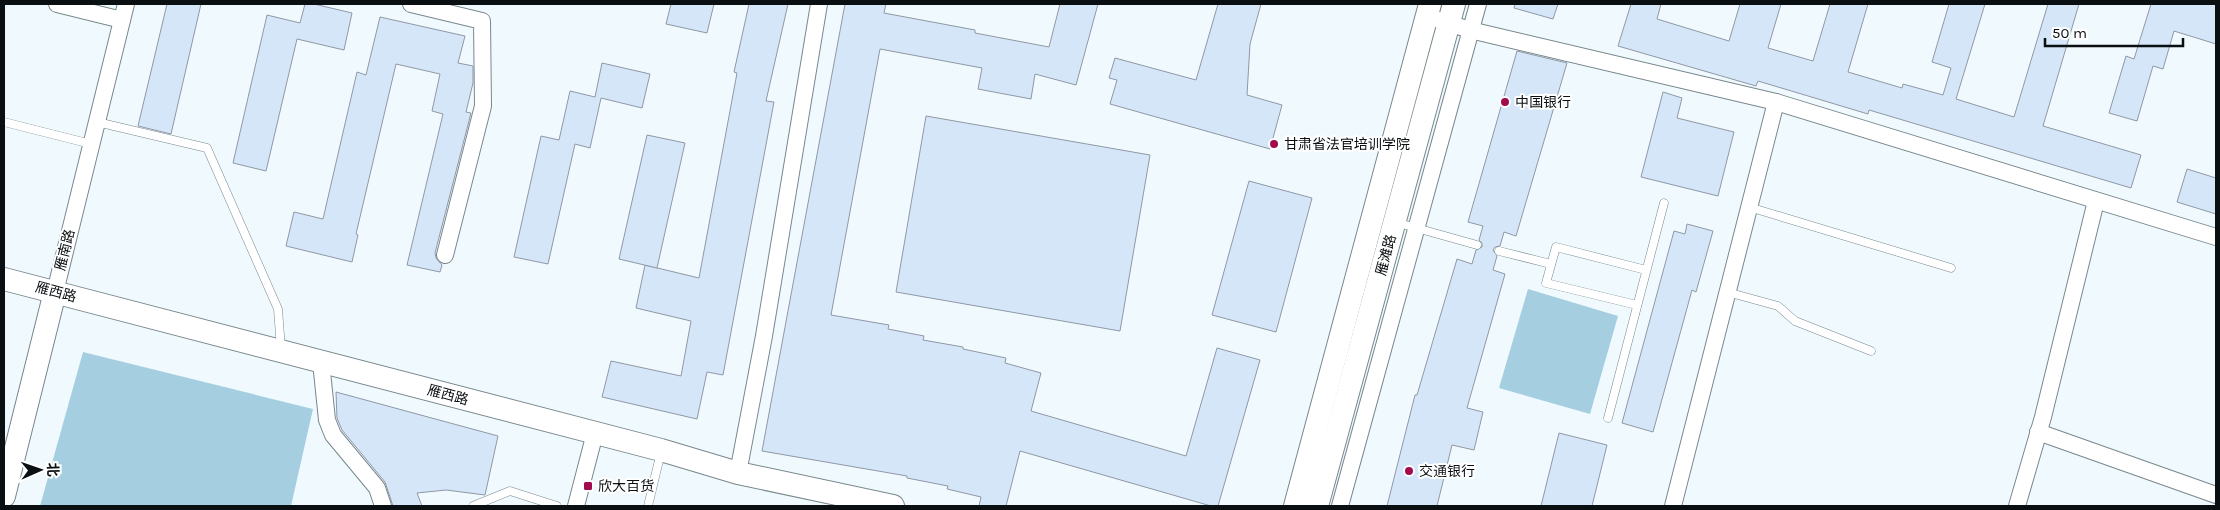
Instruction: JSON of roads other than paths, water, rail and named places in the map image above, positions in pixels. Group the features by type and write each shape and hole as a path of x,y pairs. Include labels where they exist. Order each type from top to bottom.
{"main road":[{"name":"雁滩路","path":"1317,506 1385,219 1429,10"},
{"name":"雁滩路","path":"1295,506 1451,13"},
{"name":"雁西路","path":"4,279 661,450 738,474 893,506"},
{"name":"雁南路","path":"4,496 55,292"}],"street":[{"path":"57,4 122,20"},
{"name":"雁南路","path":"55,292 126,4"},
{"path":"411,4 482,21 483,106 445,255"},
{"path":"738,474 764,336 819,4"},
{"path":"1340,506 1418,228 1478,4"},
{"path":"1429,10 1451,13 1470,30 1776,102 2216,237"},
{"path":"1673,506 1776,102"},
{"path":"2017,506 2038,432 2096,201"},
{"path":"321,362 327,420 334,436 377,488 384,506"},
{"path":"2038,432 2216,495"},
{"path":"576,506 595,433"}],"lane":[{"path":"4,122 91,144"},
{"path":"97,122 207,148 278,310 281,351"},
{"path":"1608,418 1664,203"},
{"path":"1749,207 1951,268"},
{"path":"1385,219 1477,245"},
{"path":"1637,305 1546,283 1556,248 1646,270"},
{"path":"1499,252 1551,264"},
{"path":"1727,292 1778,306 1795,322 1871,351"},
{"path":"648,506 661,450"},
{"path":"473,506 510,491 557,506"}],"place":[{"name":"中国银行","path":"1505,102"},
{"name":"甘肃省法官培训学院","path":"1274,144"},
{"name":"交通银行","path":"1409,471"},
{"name":"欣大百货","path":"588,486"}]}
